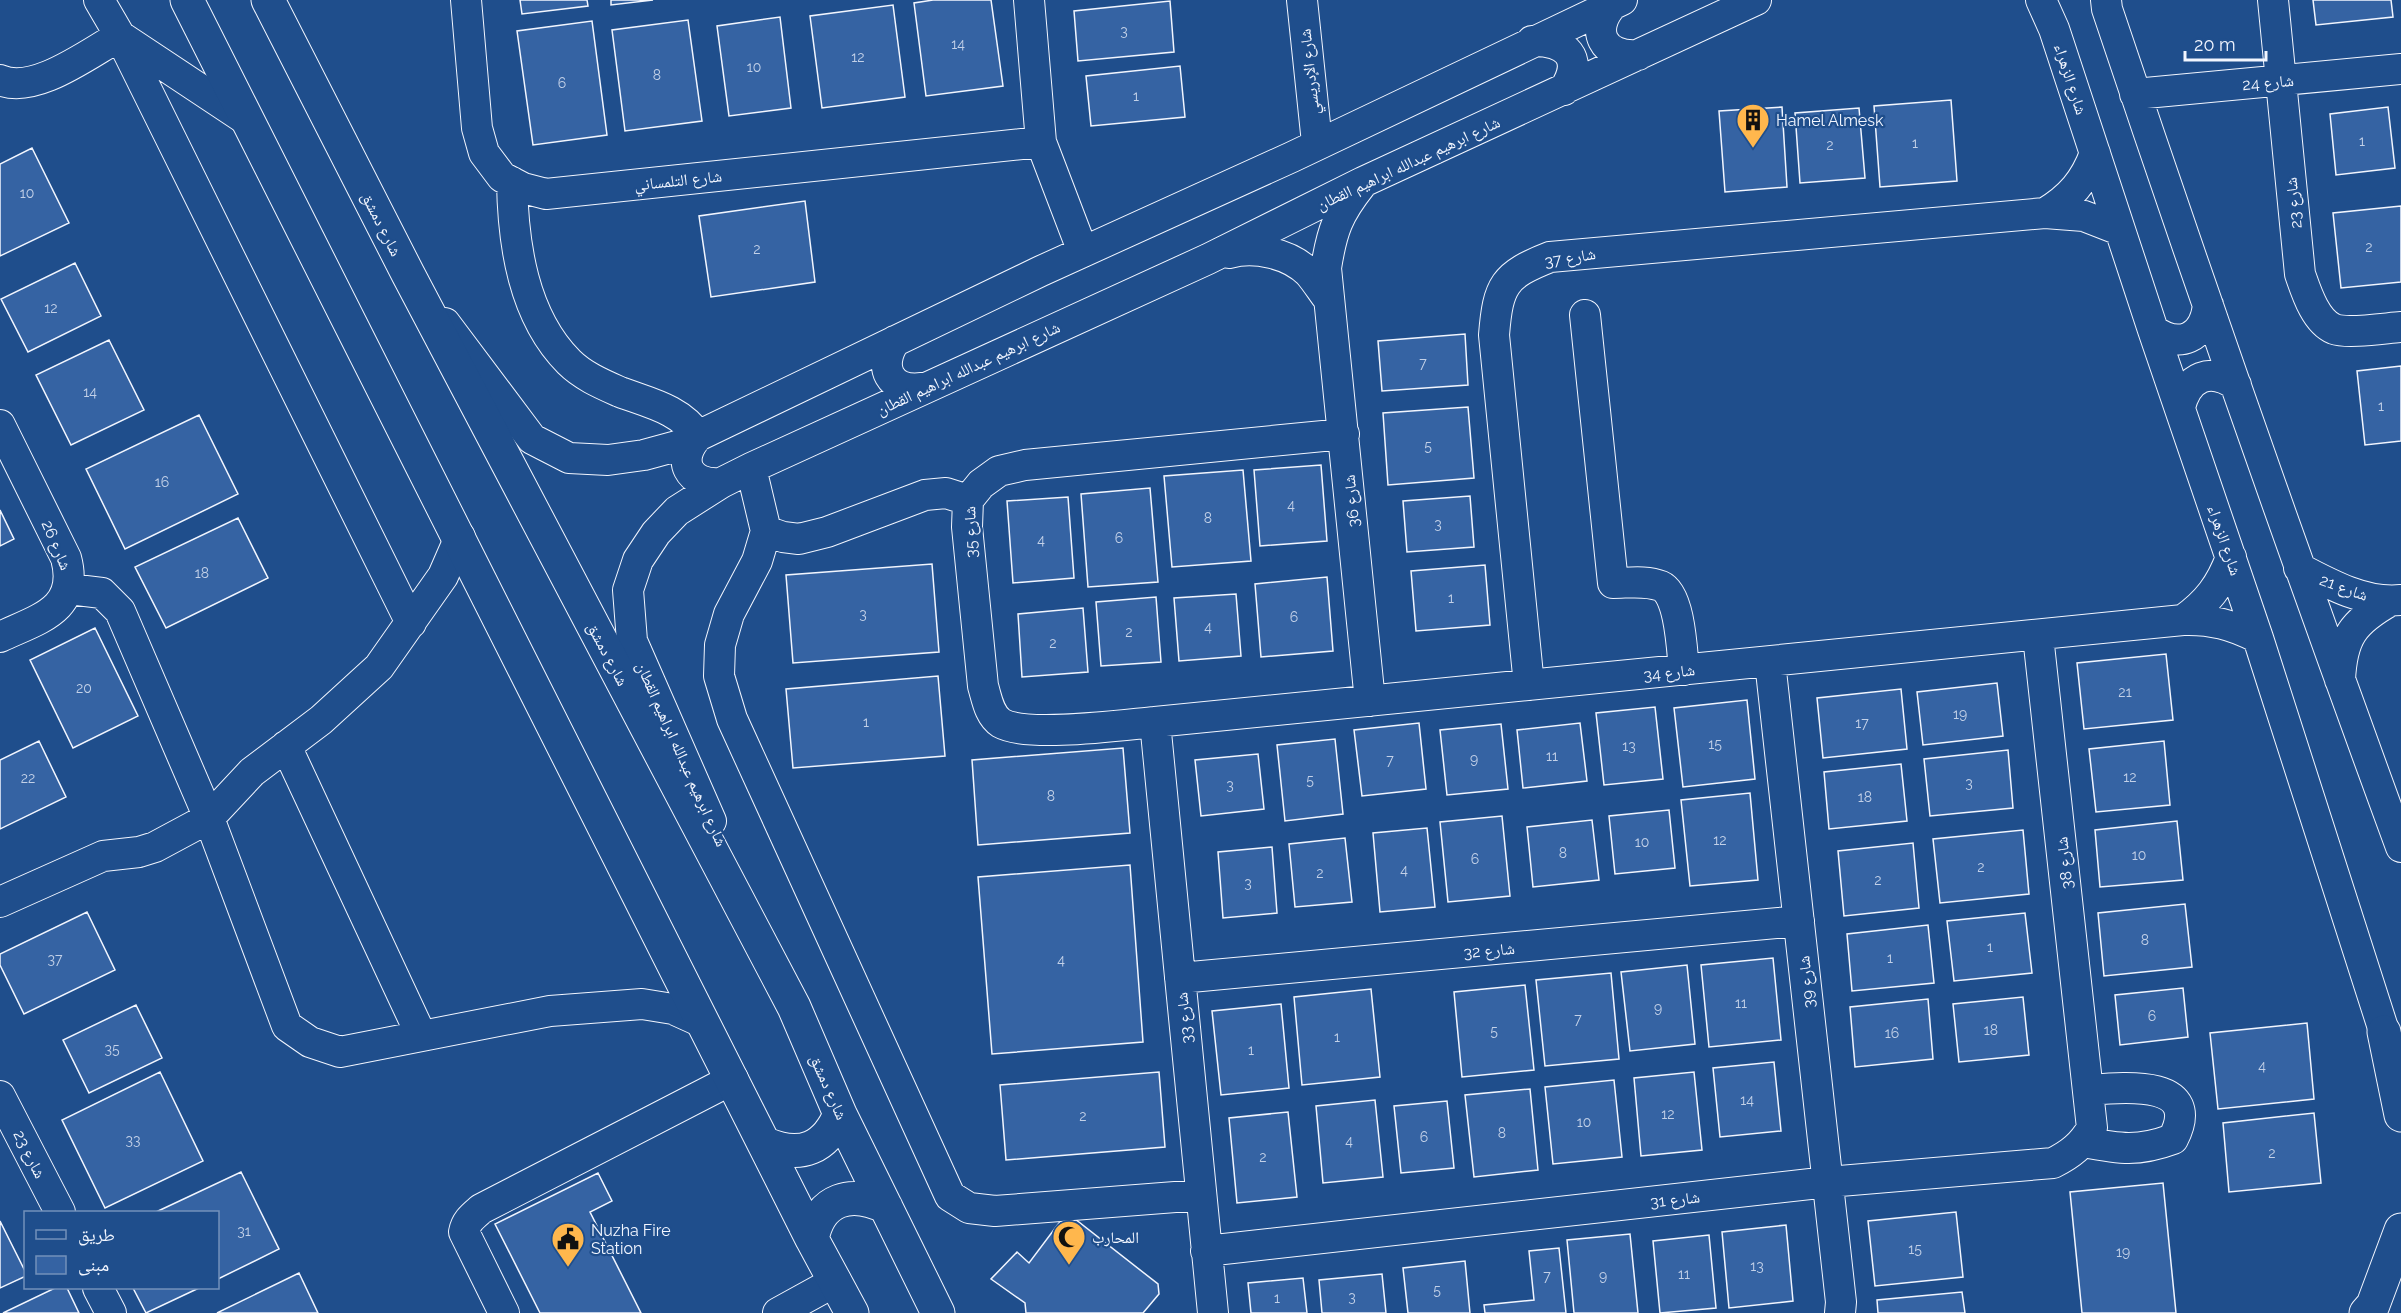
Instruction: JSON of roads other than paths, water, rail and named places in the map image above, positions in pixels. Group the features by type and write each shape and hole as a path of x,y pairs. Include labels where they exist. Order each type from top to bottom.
{"main road":[{"path":"187,0 733,1078 812,1239 852,1313"},
{"name":"شارع دمشق","path":"268,0 408,274 794,1007 840,1114 938,1313"},
{"path":"2384,1032 2401,1115"},
{"path":"766,1144 780,1150 796,1151 811,1148 825,1140 835,1128 840,1114"},
{"path":"812,1239 821,1215 840,1200 862,1198 885,1207"},
{"path":"2366,1313 2373,1305 2401,1230"}],"street":[{"path":"99,0 120,36 411,623"},
{"name":"شارع التلمساني","path":"466,0 477,128 484,153 502,177 523,188 546,194 1041,142"},
{"path":"1029,0 1041,142 1083,252"},
{"name":"شارع الإدريسي","path":"1302,0 1317,143"},
{"name":"شارع ابرهيم عبدالله ابراهيم القطان","path":"794,1007 632,642 628,590 638,560 656,533 677,510 751,468 1208,259 1363,182 1756,0"},
{"name":"شارع الزهراء","path":"2041,0 2054,29 2258,638 2401,1082"},
{"path":"2106,0 2135,94 2299,568 2401,847"},
{"name":"شارع 23","path":"2273,0 2300,274 2309,302 2334,329 2357,331 2401,327"},
{"path":"408,274 532,439 569,458 608,460 644,455 677,446 1083,252 1292,157 1317,143 1617,2"},
{"path":"1617,2 1604,14 1600,27 1603,40 1612,51 1624,56 1638,55"},
{"path":"0,80 18,85 40,81 120,36"},
{"path":"120,36 249,121"},
{"path":"1532,41 1559,44 1569,52 1574,64 1572,77 1564,90"},
{"name":"شارع 24","path":"2135,94 2401,69"},
{"path":"2045,213 2076,190 2088,173 2095,153"},
{"path":"512,182 513,215 520,267 538,316 551,342 570,363 593,380 670,411 691,425 698,436"},
{"name":"شارع 36","path":"1363,182 1343,207 1331,236 1326,268 1370,701"},
{"name":"شارع 37","path":"1529,686 1494,334 1496,303 1506,285 1522,268 1550,257 2045,213 2084,216 2120,231"},
{"path":"1208,259 1243,249 1277,254 1308,272 1329,300"},
{"path":"2153,330 2163,338 2189,338 2200,330 2206,318 2208,305"},
{"path":"1585,315 1613,583 1649,583 1664,586 1675,602 1684,670"},
{"path":"895,342 888,352 886,364 890,376 898,385 910,390 922,388"},
{"path":"837,370 861,374 869,381 873,391 873,403 866,415"},
{"path":"2180,406 2183,394 2190,384 2201,377 2213,375 2226,378 2236,385"},
{"name":"شارع 26","path":"0,425 66,558 70,575 69,589 63,601 46,615 0,637"},
{"name":"شارع 35","path":"1155,722 1039,731 1001,723 989,708 983,686 967,527 968,500 981,484 999,471 1025,465 1344,434"},
{"path":"698,436 690,445 686,457 689,470 697,480 709,484 721,483"},
{"path":"751,468 766,531 758,561 729,614 720,645 719,676 732,719 950,1196 969,1208 995,1211 1201,1195"},
{"path":"766,531 783,537 799,538 826,532 925,495 946,493 968,500"},
{"path":"0,902 103,856 139,852 155,847 209,818 252,772 321,720 379,667 443,576 460,537"},
{"path":"2183,620 2214,593 2231,557"},
{"name":"شارع 21","path":"2299,568 2343,589 2396,600"},
{"path":"69,589 102,593 120,612 209,818 287,1026 310,1042 340,1052 550,1011 642,1004 673,1009 704,1023"},
{"name":"شارع 21","path":"2340,680 2342,655 2351,632 2368,613 2396,600"},
{"name":"شارع 34","path":"1155,722 2183,620 2222,622 2258,638"},
{"name":"شارع 38","path":"2038,636 2089,1090"},
{"name":"شارع 39","path":"1770,662 1841,1307"},
{"name":"شارع 33","path":"1155,722 1213,1313"},
{"path":"286,746 421,1035"},
{"name":"شارع 32","path":"1180,978 1799,921"},
{"path":"504,1313 464,1232 465,1225 472,1216 491,1203 733,1078"},
{"path":"2126,1086 2158,1091 2172,1097 2180,1108 2180,1125 2173,1139 2150,1147 2116,1148 2084,1142 2092,1128 2089,1090 2126,1086"},
{"name":"شارع 23","path":"0,1096 59,1211"},
{"name":"شارع 31","path":"1206,1251 1828,1182 2053,1163 2070,1154 2084,1142"},
{"path":"782,1312 836,1281"},
{"path":"99,1289 111,1313"}],"place":[{"name":"Hamel Almesk","path":"1753,149"},
{"name":"المحارب","path":"1069,1266"},
{"name":"Nuzha Fire Station","path":"568,1268"}]}
